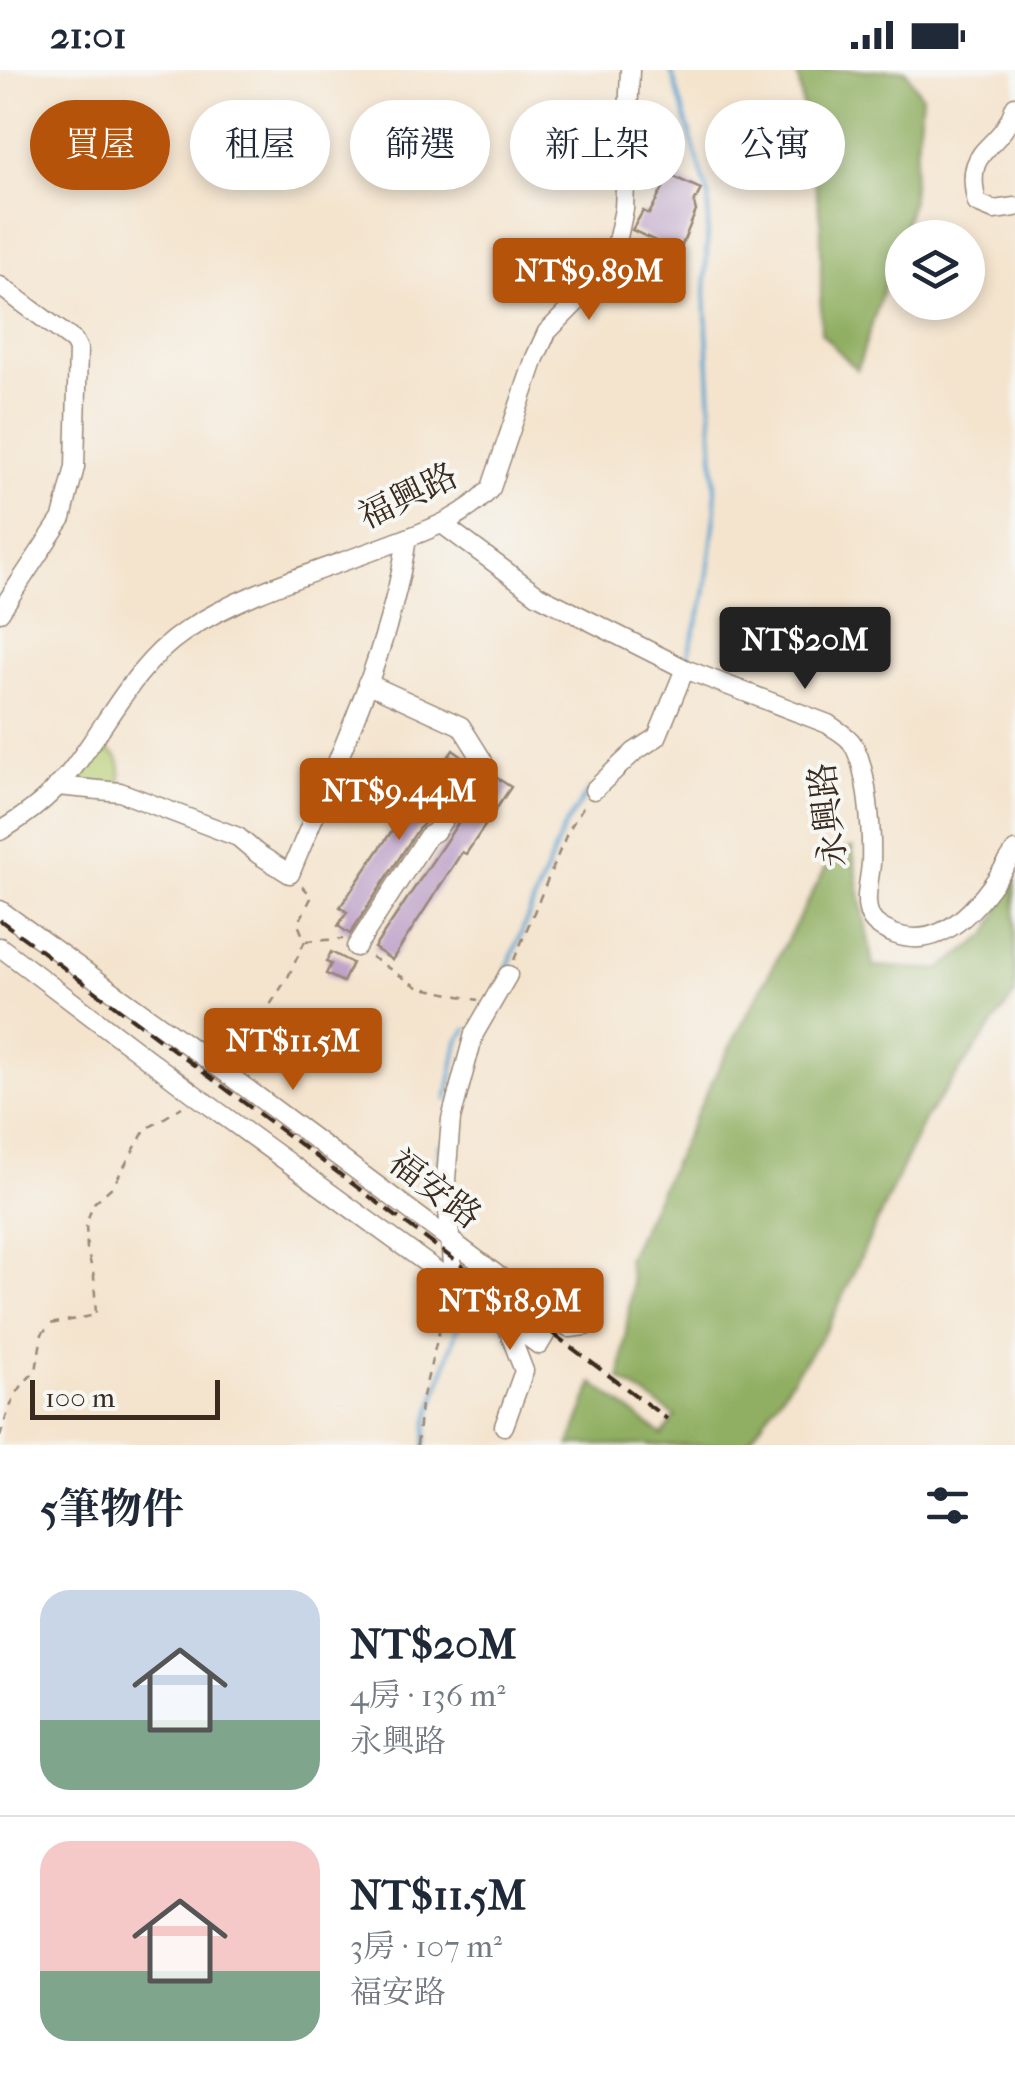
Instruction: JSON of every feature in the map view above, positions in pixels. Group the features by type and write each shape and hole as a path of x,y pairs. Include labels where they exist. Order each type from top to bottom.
{"street":[{"name":"福興路","path":"0,831 58,786 126,691 180,634 255,596 442,524 476,505 491,488 534,358 547,332 612,266 624,209 630,70"},
{"path":"1015,106 1008,127 980,155 970,176 977,203 994,210 1015,206"},
{"path":"0,286 74,341 78,349 75,467 62,518 0,612"},
{"name":"永興路","path":"442,524 538,595 684,669 828,724 854,744 869,826 868,913 875,924 889,932 920,939 942,935 993,884 1015,851"},
{"path":"58,786 120,792 238,837 290,874 367,683 400,586 407,538"},
{"path":"594,790 634,752 657,737 684,669"},
{"path":"356,947 482,761 460,726 367,683"},
{"name":"福安路","path":"0,910 555,1318 539,1345 198,1097 0,947"},
{"path":"453,1280 446,1179 451,1119 474,1034 508,975"},
{"path":"504,1318 524,1370 504,1426"},
{"path":"555,1318 570,1328 585,1326"}],"path":[{"path":"508,975 568,832 594,790"},
{"path":"226,1073 288,978 305,941 298,924 312,896 290,874"},
{"path":"305,941 343,938 418,987 492,1003"},
{"path":"0,1437 10,1404 22,1383 36,1371 42,1334 50,1324 96,1314 94,1276 86,1250 86,1224 94,1203 113,1186 145,1130 198,1097"},
{"path":"417,1445 421,1404 453,1280"}],"green space":[{"path":"797,70 905,70 922,96 911,205 906,220 885,220 885,284 857,370 821,333 821,222 816,190 845,190 845,100 802,100"},
{"path":"99,746 119,761 120,787 71,783"},
{"path":"852,847 873,966 939,970 988,934 1015,874 1015,994 924,1120 829,1326 746,1445 570,1445 593,1383 662,1435 676,1416 620,1379 632,1284 627,1259 716,1073 830,860"}],"building":[{"path":"685,182 701,189 679,252 632,230 643,211 649,214 662,190 685,190"},
{"path":"453,750 468,761 350,934 338,926 347,912 340,907 406,810 411,813"},
{"path":"491,774 511,787 466,854 462,852 392,960 374,948"},
{"path":"331,952 352,963 343,982 326,974"}],"waterway":[{"path":"671,70 709,198 705,293 716,509 705,596 686,660"},
{"path":"506,971 563,829 589,790"},
{"path":"447,1100 458,1041 467,1029"},
{"path":"438,1179 440,1144"},
{"path":"425,1445 427,1424 460,1319 456,1292"}],"railway":[{"path":"0,920 667,1419"}]}
